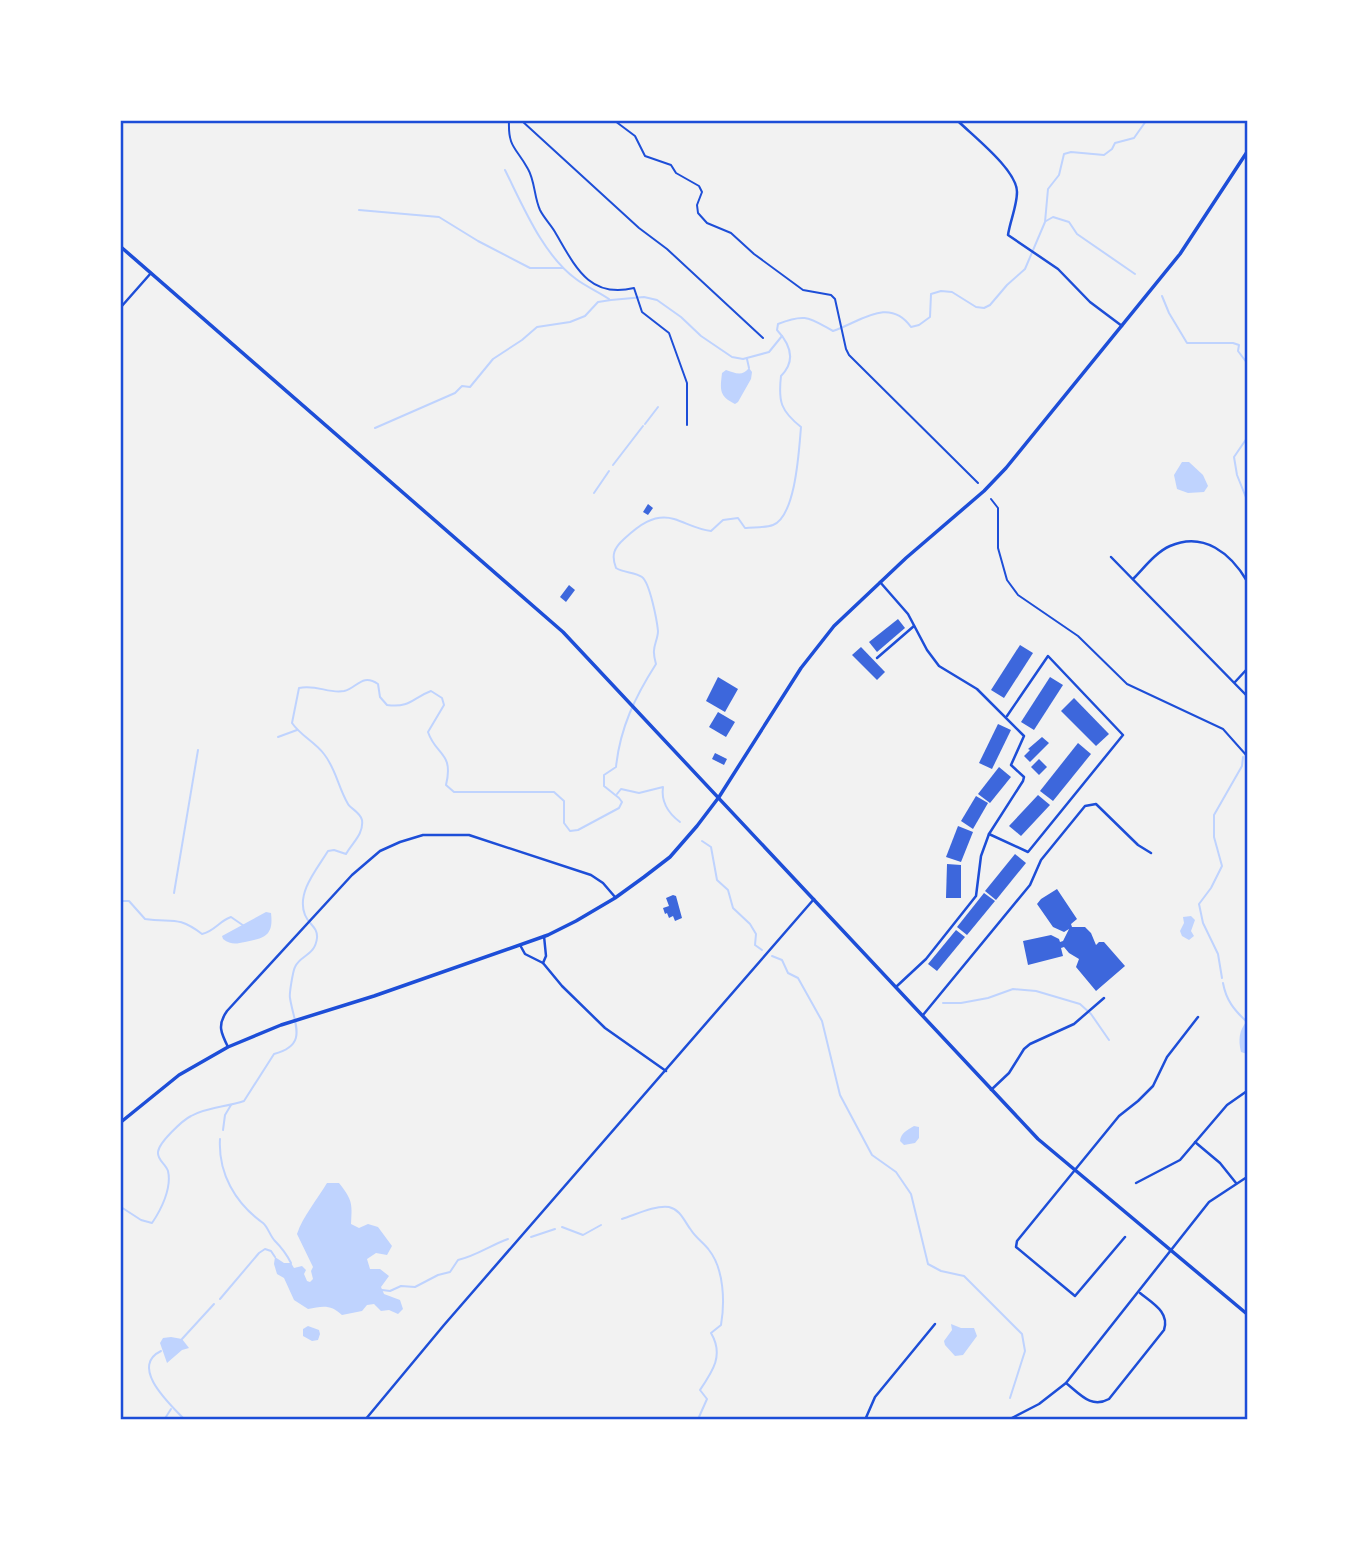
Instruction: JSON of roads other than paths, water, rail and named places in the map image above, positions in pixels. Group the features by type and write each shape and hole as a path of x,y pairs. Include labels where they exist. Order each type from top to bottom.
{"street":[{"path":"958,121 1002,163 1015,183 1017,192 1008,235 1058,269 1090,302 1122,326"},
{"path":"121,1122 157,1091 228,1047 281,1025 544,936 615,898 670,856 698,826 719,797 806,661 834,626 988,488 1180,254 1247,152"},
{"path":"121,247 563,632 1038,1139 1247,1314"},
{"path":"121,307 151,273"},
{"path":"1133,579 1160,553 1175,545 1194,542 1213,546 1231,559 1247,581"},
{"path":"1111,557 1247,696"},
{"path":"880,582 902,607 939,666 978,689 1024,736 1011,765 1024,777 1023,781 989,834 981,856 976,895 926,959 897,986"},
{"path":"877,658 914,626"},
{"path":"989,834 1028,852 1123,735 1048,656 1006,717"},
{"path":"1234,683 1247,669"},
{"path":"923,1015 1034,879 1041,860 1085,806 1096,804 1138,845 1151,853"},
{"path":"228,1047 220,1032 222,1018 352,875 380,851 414,837 469,835 579,870 603,883 615,898"},
{"path":"365,1420 444,1325 814,899"},
{"path":"543,964 547,948 544,936"},
{"path":"520,945 525,954 543,964 605,1028 666,1071"},
{"path":"992,1090 1009,1073 1030,1044 1081,1020 1104,998"},
{"path":"1125,1237 1075,1296 1016,1247 1017,1241 1119,1116 1153,1086 1167,1057 1198,1017"},
{"path":"1136,1183 1174,1164 1227,1105 1247,1091"},
{"path":"1195,1142 1220,1163 1236,1183"},
{"path":"1008,1420 1039,1404 1066,1383 1209,1202 1247,1177"},
{"path":"1066,1383 1090,1402 1102,1403 1109,1399 1164,1330 1167,1322 1164,1313 1139,1292"},
{"path":"865,1420 875,1397 935,1324"}],"water":[{"path":"749,368 752,372 751,379 735,404 722,392 722,373 726,370 741,373"},
{"path":"1182,462 1189,462 1203,475 1208,486 1204,492 1188,493 1177,489 1174,475"},
{"path":"266,912 271,913 271,927 266,935 236,944 223,939 222,936"},
{"path":"1191,916 1195,920 1191,931 1194,936 1189,940 1182,936 1180,931 1184,923 1183,917"},
{"path":"1247,1021 1247,1054 1241,1052 1239,1039"},
{"path":"914,1126 919,1127 919,1138 915,1143 904,1145 900,1141 902,1136"},
{"path":"327,1183 339,1183 347,1194 351,1207 351,1224 359,1228 368,1224 378,1227 392,1246 387,1255 376,1253 367,1259 370,1269 380,1269 389,1276 381,1287 384,1294 400,1300 403,1309 398,1314 389,1310 381,1311 374,1304 367,1305 362,1311 342,1315 326,1307 308,1309 294,1300 284,1278 277,1274 275,1257 284,1263 291,1263 294,1268 302,1266 306,1270 304,1274 307,1281 313,1279 313,1267 297,1234 306,1214"},
{"path":"951,1324 961,1328 974,1328 977,1336 963,1355 955,1356 945,1345 944,1341 952,1330"},
{"path":"308,1326 319,1330 318,1340 312,1341 303,1336 303,1329"},
{"path":"163,1338 182,1339 189,1348 182,1350 167,1363 160,1343"}],"waterway":[{"path":"121,1207 141,1220 152,1223 162,1205 169,1178 168,1171 158,1155 162,1143 191,1116 244,1101 274,1054 285,1050 295,1039 297,1032 290,996 293,973 297,963 316,944 317,938 316,931 305,915 305,890 328,851 346,854 362,825 361,817 349,806 328,760 292,723 299,688 344,691 368,680 378,684 380,697 387,705 395,706 406,704 431,691 442,698 444,705 428,732 446,760 446,785 454,792 554,792 564,801 564,823 570,831 578,830 619,808 622,802 604,786 604,775 616,767 621,739 630,713 656,664 654,650 658,631 653,602 645,581 639,575 616,568 614,552 635,530 653,519 674,519 711,531 723,520 738,518 745,528 770,526 781,519 787,509 795,481 801,427 782,405 781,376 789,364 790,352 777,330 778,324 807,318 833,331 884,312 893,313 911,327 930,317 931,294 941,291 952,292 976,307 984,308 990,305 1025,269 1045,222 1048,189 1059,175 1064,154 1071,152 1104,155 1115,143 1134,138 1146,121"},
{"path":"1175,121 1183,121"},
{"path":"505,170 535,229 554,257 576,279 609,299"},
{"path":"359,210 439,217 530,268 563,268"},
{"path":"1046,221 1053,217 1069,222 1077,234 1135,274"},
{"path":"1162,296 1187,343 1233,343 1239,345 1238,351 1247,363"},
{"path":"375,428 455,393 462,386 470,387 493,359 537,327 570,322 585,316 598,302 644,297 657,300 732,357 743,359 769,352 782,336"},
{"path":"747,359 749,368"},
{"path":"645,424 658,407"},
{"path":"613,465 643,426"},
{"path":"1247,438 1234,457 1237,475 1247,500"},
{"path":"594,493 609,471"},
{"path":"278,737 297,730"},
{"path":"174,893 198,750"},
{"path":"1222,978 1218,954 1203,923 1199,904 1222,866 1214,837 1214,815 1242,766 1243,757"},
{"path":"617,794 621,789 639,793 663,787 666,806 680,822"},
{"path":"702,841 711,847 717,880 728,890 733,908 750,924 756,934 755,945 762,950"},
{"path":"121,901 129,901 145,919 180,922 202,934 231,917 244,926"},
{"path":"772,956 782,960 788,973 798,978 822,1021 840,1095 872,1155 896,1172 911,1194 928,1264 941,1271 964,1276 1022,1334 1025,1351 1010,1398"},
{"path":"1223,983 1231,1004 1247,1022"},
{"path":"943,1003 988,998 1013,989 1036,991 1080,1004 1091,1014 1109,1040"},
{"path":"223,1130 225,1115 231,1105"},
{"path":"220,1139 222,1164 230,1186 244,1206 265,1225 291,1263"},
{"path":"622,1219 658,1207 673,1208 709,1250 718,1266 723,1296 721,1325 711,1333 717,1356 713,1369 700,1390 707,1399 700,1420"},
{"path":"562,1227 583,1235 601,1225"},
{"path":"531,1237 555,1229"},
{"path":"382,1290 390,1291 401,1286 415,1287 450,1272 458,1260 508,1239"},
{"path":"220,1299 259,1253 265,1249 271,1251 275,1257"},
{"path":"182,1339 214,1304"},
{"path":"161,1351 152,1358 149,1367 151,1376 163,1396 185,1420"},
{"path":"164,1420 171,1409"}]}
